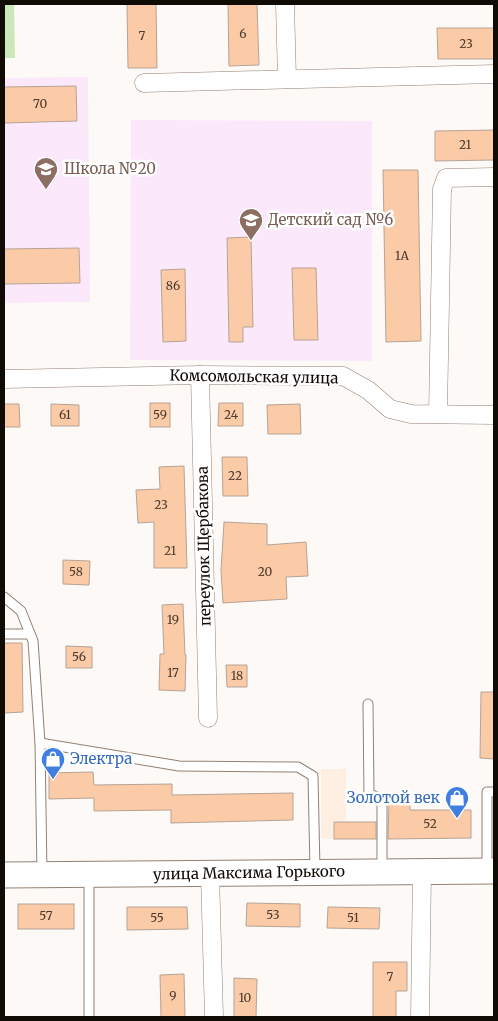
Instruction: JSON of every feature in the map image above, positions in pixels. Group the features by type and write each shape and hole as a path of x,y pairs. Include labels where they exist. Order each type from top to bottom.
{"main road":[{"name":"улица Максима Горького","path":"4,875 490,871"}],"street":[{"path":"285,4 287,79"},
{"path":"144,83 494,74"},
{"path":"438,414 442,189 446,178 494,177"},
{"name":"Комсомольская улица","path":"4,378 200,375 343,376 368,390 390,409 411,414 494,414"},
{"name":"переулок Щербакова","path":"200,375 208,718"},
{"path":"420,1017 422,872"},
{"path":"210,874 214,1017"}],"lane":[{"path":"4,597 21,611 34,642 40,743 42,875"},
{"path":"4,634 30,634"},
{"path":"368,704 369,794 382,799 382,872"},
{"path":"40,743 179,766 298,767 313,776 315,873"},
{"path":"490,871 487,792 494,792"},
{"path":"89,875 89,1017"}],"shaded area":[{"name":"Школа №20","path":"88,77 90,302 4,303 4,78"},
{"name":"Детский сад №6","path":"131,120 372,121 372,361 130,360"},
{"path":"321,769 346,769 346,821 333,821 333,839 321,838"}],"green space":[{"path":"4,4 14,4 15,58 4,58"}],"building":[{"path":"127,4 156,4 157,68 128,68"},
{"path":"228,4 257,4 259,65 229,66"},
{"path":"437,28 494,28 494,59 438,59"},
{"path":"76,86 77,121 4,123 4,87"},
{"path":"494,130 494,160 435,161 435,131"},
{"path":"383,170 418,170 421,341 386,342"},
{"path":"251,237 253,327 243,327 243,342 229,342 227,238"},
{"path":"79,248 80,283 4,284 4,249"},
{"path":"292,268 316,268 318,340 294,340"},
{"path":"185,269 186,341 163,342 161,270"},
{"path":"150,403 170,403 170,427 150,427"},
{"path":"219,403 243,403 243,426 218,426"},
{"path":"4,404 19,404 20,427 4,427"},
{"path":"51,404 79,405 79,426 51,426"},
{"path":"300,404 301,434 268,434 267,405"},
{"path":"222,457 247,457 248,496 223,496"},
{"path":"184,466 187,568 154,568 154,522 138,523 136,490 160,489 159,467"},
{"path":"224,522 267,524 267,545 306,542 308,576 286,577 287,599 223,603 221,570"},
{"path":"63,560 90,561 89,585 63,584"},
{"path":"183,604 186,655 185,691 159,690 160,654 164,654 162,605"},
{"path":"4,643 22,643 23,712 4,713"},
{"path":"66,646 92,647 92,668 66,668"},
{"path":"226,665 247,665 247,687 227,687"},
{"path":"481,692 494,692 494,759 480,758"},
{"path":"93,772 94,785 172,784 172,795 293,793 293,820 171,823 171,810 94,811 94,798 49,799 49,773"},
{"path":"389,801 410,801 410,810 471,810 471,838 388,839"},
{"path":"334,822 376,822 376,839 334,839"},
{"path":"247,903 300,904 300,927 246,926"},
{"path":"18,904 74,904 74,929 18,929"},
{"path":"127,907 187,907 188,929 127,930"},
{"path":"328,907 380,908 379,929 327,928"},
{"path":"373,962 407,962 407,991 396,991 396,1017 373,1017"},
{"path":"184,974 185,1017 161,1017 160,975"},
{"path":"234,978 257,979 256,1017 234,1017"}],"place":[{"name":"Школа №20","path":"46,190"},
{"name":"Детский сад №6","path":"251,241"},
{"name":"Электра","path":"53,780"},
{"name":"Золотой век","path":"457,819"}]}
